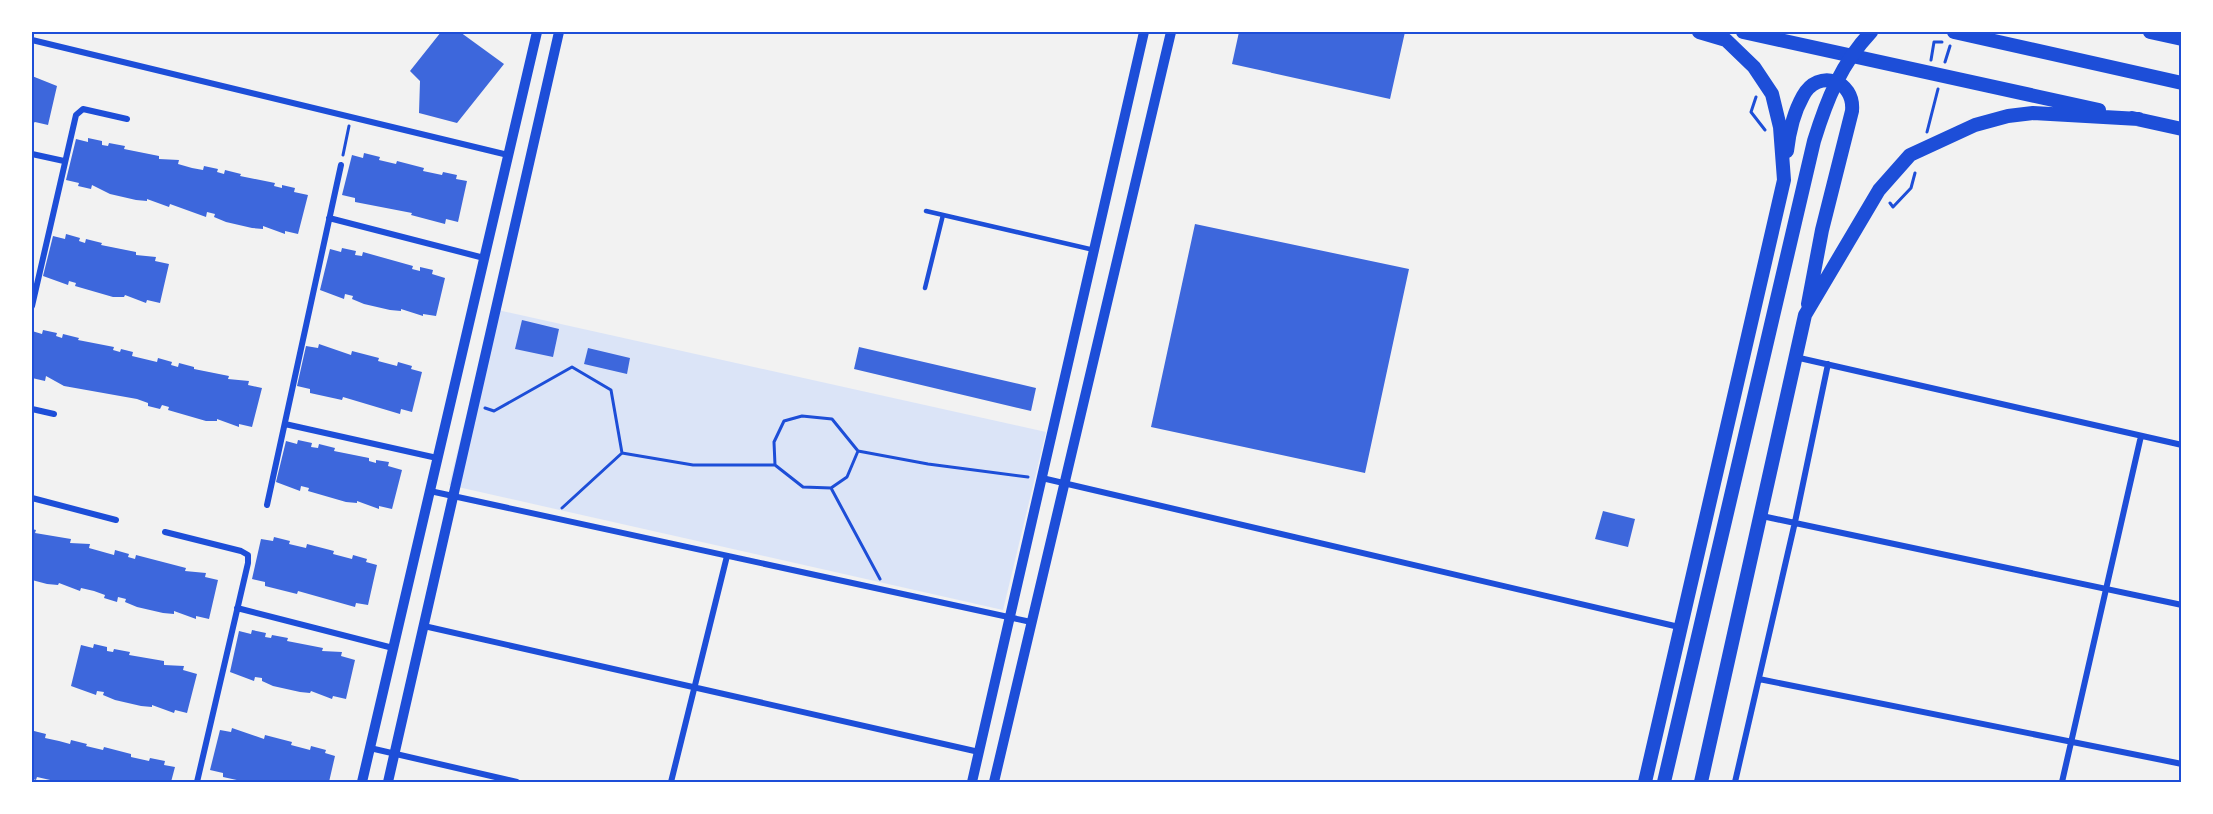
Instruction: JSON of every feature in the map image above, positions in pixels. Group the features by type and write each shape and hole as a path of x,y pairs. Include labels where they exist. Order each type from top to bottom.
{"main road":[{"path":"1699,32 1726,40 1754,67 1772,94 1780,127 1784,180"},
{"path":"1743,32 2181,129"},
{"path":"1664,783 1814,141 1827,98 1841,69 1871,32"},
{"path":"2150,32 2181,39"},
{"path":"1952,37 2181,83"},
{"path":"1645,783 1679,627 1784,180 1789,133 1803,95 1820,81 1834,81 1845,86 1853,101 1852,111 1822,230 1762,516 1701,783"},
{"path":"1805,315 1879,190 1910,155 1975,125 2008,116 2033,113 2139,119"}],"street":[{"path":"362,783 537,32"},
{"path":"388,783 559,32"},
{"path":"972,783 1144,32"},
{"path":"994,783 1063,482 1171,32"},
{"path":"32,40 508,155"},
{"path":"526,76 548,81"},
{"path":"32,306 64,161 79,110 127,119"},
{"path":"32,154 64,161"},
{"path":"267,505 341,165"},
{"path":"329,218 484,258"},
{"path":"1795,357 2181,445"},
{"path":"1734,783 1795,522 1827,364"},
{"path":"32,409 54,414"},
{"path":"285,424 438,458"},
{"path":"2062,783 2141,436"},
{"path":"1042,478 1679,627"},
{"path":"430,491 1031,622"},
{"path":"32,498 116,520"},
{"path":"1762,516 2181,605"},
{"path":"165,532 241,550 248,555 197,783"},
{"path":"671,783 727,556"},
{"path":"237,608 393,648"},
{"path":"424,626 979,752"},
{"path":"1759,679 2181,764"},
{"path":"370,748 516,783"}],"lane":[{"path":"926,211 1094,250"},
{"path":"925,288 943,215"}],"path":[{"path":"1945,64 1952,37"},
{"path":"1924,143 1939,87"},
{"path":"1751,112 1767,133"},
{"path":"341,165 351,117"},
{"path":"1893,207 1911,188 1917,165"},
{"path":"474,404 494,411 572,367 611,390 622,453"},
{"path":"775,465 774,442 784,421 802,416 832,419 858,451 928,464 1042,478"},
{"path":"622,453 693,465 775,465 803,487 831,488 848,477 858,451"},
{"path":"551,517 622,453"},
{"path":"831,488 887,591"}],"shaded area":[{"path":"493,309 1046,432 1003,610 449,485"}],"building":[{"path":"441,32 460,32 504,64 457,123 419,113 420,81 410,71"},
{"path":"1239,32 1405,32 1390,99 1232,64"},
{"path":"32,76 57,86 48,125 35,122 32,124"},
{"path":"88,138 102,141 102,145 108,146 109,143 125,146 124,149 159,156 159,159 179,160 178,164 192,168 203,170 204,166 218,169 217,172 224,174 225,170 241,174 240,176 275,183 274,186 295,188 294,192 308,195 298,234 285,231 285,234 263,226 263,229 252,228 226,222 214,217 215,214 207,212 206,217 170,204 169,207 147,199 147,201 136,200 110,194 92,185 91,189 78,186 79,183 66,180 76,139 88,142"},
{"path":"364,153 380,157 379,160 396,164 397,161 424,168 423,171 457,175 456,179 467,181 458,222 446,219 445,224 411,215 412,213 355,202 355,198 342,195 352,155 363,158"},
{"path":"1195,224 1409,269 1365,473 1151,427"},
{"path":"66,234 80,238 79,241 85,243 86,239 102,243 101,245 136,252 136,255 156,257 155,261 169,264 160,303 147,300 146,303 125,295 124,297 113,297 75,286 76,283 69,281 68,285 43,276 53,236 65,239"},
{"path":"342,248 356,251 355,255 362,256 363,252 413,266 412,269 420,271 420,267 433,270 432,274 445,278 436,316 423,314 423,316 401,309 401,311 390,310 364,304 352,299 353,296 345,294 344,299 320,290 330,249 341,252"},
{"path":"522,320 559,329 553,357 515,349"},
{"path":"43,330 57,333 56,336 62,338 63,334 79,338 78,340 114,347 113,350 120,352 121,349 133,352 132,356 157,362 158,358 172,362 171,365 178,367 179,363 194,367 194,369 229,376 228,379 249,381 248,385 262,388 252,427 239,424 239,427 217,419 217,421 206,421 168,410 169,407 162,405 160,409 148,406 148,403 137,399 64,386 46,376 45,381 32,378 32,331 42,334"},
{"path":"319,344 351,355 352,351 379,358 378,361 397,366 398,362 422,372 412,412 401,409 400,414 343,397 342,400 310,393 310,389 297,386 306,346 318,348"},
{"path":"859,347 1036,388 1031,411 854,369"},
{"path":"588,348 630,358 627,374 584,364"},
{"path":"298,440 312,443 311,447 318,448 319,444 335,448 334,451 369,458 369,461 376,463 376,460 389,462 388,466 402,470 392,509 379,506 379,509 357,501 357,503 346,502 308,491 309,488 301,486 300,491 276,482 286,441 297,444"},
{"path":"1603,511 1635,519 1628,547 1595,539"},
{"path":"32,529 36,530 35,533 71,539 70,543 90,544 89,548 114,555 115,550 129,554 128,557 135,559 136,555 186,568 185,571 206,573 205,577 218,580 209,619 196,616 196,619 174,611 174,614 163,613 137,607 125,602 126,599 118,597 117,602 104,598 105,595 94,591 81,588 80,591 59,583 58,585 47,584 32,580"},
{"path":"274,537 306,548 307,544 334,551 333,554 352,559 353,555 377,565 368,605 356,603 355,607 298,591 297,594 265,586 265,582 252,579 261,539 273,541"},
{"path":"252,630 266,633 265,637 271,638 272,635 288,638 287,641 323,648 322,651 342,652 341,656 355,660 346,699 333,696 332,699 311,691 310,693 300,692 273,686 262,681 262,678 255,677 254,681 230,672 239,631 251,634"},
{"path":"94,644 107,647 107,651 113,652 114,649 130,652 129,655 164,661 164,665 184,666 183,670 197,674 187,713 175,710 174,713 152,705 152,707 141,706 115,700 103,695 104,692 97,691 96,695 71,686 81,645 93,648"},
{"path":"232,728 264,739 265,735 292,742 291,745 310,750 311,746 326,750 325,753 335,756 329,782 246,782 223,777 223,773 210,770 220,730 231,732"},
{"path":"34,731 46,734 45,738 70,744 71,740 103,750 104,747 131,754 131,757 149,761 150,758 165,761 164,765 175,767 171,782 59,782 37,777 36,780 32,779"}]}
